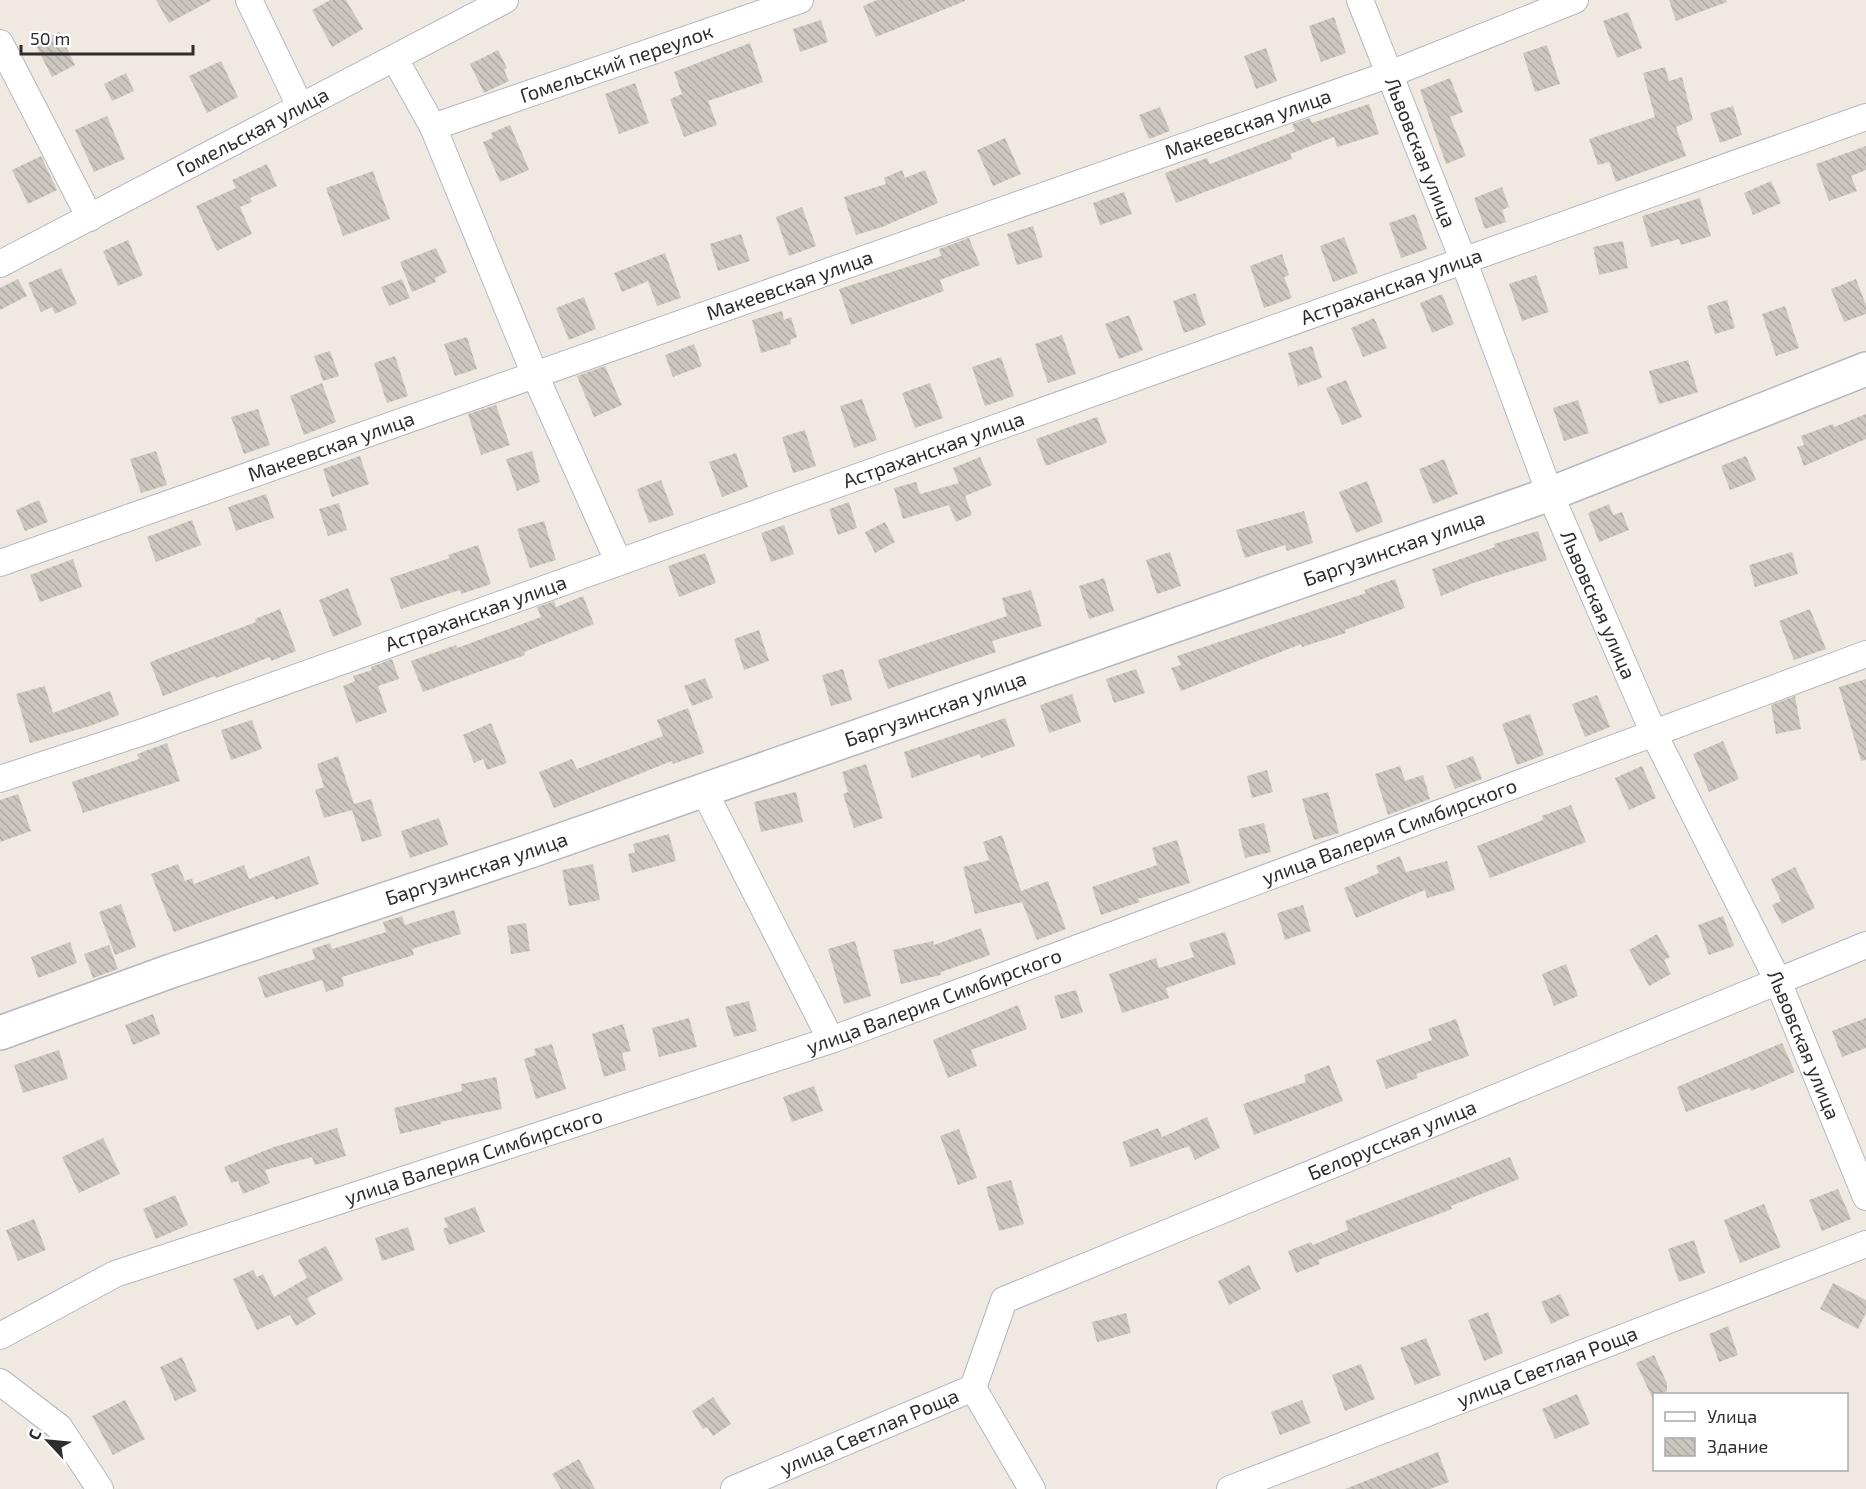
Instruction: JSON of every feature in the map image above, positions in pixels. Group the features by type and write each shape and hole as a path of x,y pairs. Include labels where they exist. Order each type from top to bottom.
{"street":[{"path":"249,0 300,106"},
{"name":"Гомельская улица","path":"0,264 506,0"},
{"name":"Гомельский переулок","path":"433,127 800,0"},
{"name":"Львовская улица","path":"1360,0 1464,262 1550,494 1654,734 1777,979 1866,1197"},
{"name":"Макеевская улица","path":"0,563 1390,74 1575,0"},
{"path":"0,43 90,218"},
{"path":"395,59 433,127 535,375 618,561"},
{"name":"Астраханская улица","path":"0,779 149,730 1866,117"},
{"name":"Баргузинская улица","path":"0,1033 171,971 521,854 1550,494 1866,369"},
{"name":"улица Валерия Симбирского","path":"0,1336 115,1274 831,1040 1866,654"},
{"path":"703,789 831,1040"},
{"name":"Белорусская улица","path":"973,1388 1004,1300 1777,979 1866,945"},
{"name":"улица Светлая Роща","path":"1230,1489 1866,1244"},
{"path":"0,1382 59,1427 100,1489"},
{"path":"973,1388 1032,1489"},
{"name":"улица Светлая Роща","path":"734,1489 973,1388"}],"building":[{"path":"156,0 212,0 169,23"},
{"path":"330,0 346,0 363,29 332,47 312,10"},
{"path":"877,0 965,1 876,37 863,6"},
{"path":"1669,0 1726,0 1727,2 1676,21"},
{"path":"1628,12 1642,48 1617,58 1603,21"},
{"path":"1334,17 1346,53 1321,62 1309,26"},
{"path":"821,20 828,42 800,52 793,29"},
{"path":"59,32 75,65 52,77 35,44"},
{"path":"750,43 763,82 708,101 717,125 684,137 670,99 682,94 674,72"},
{"path":"1547,45 1560,84 1535,92 1523,53"},
{"path":"1266,48 1277,81 1256,89 1244,56"},
{"path":"498,50 507,68 504,70 509,81 484,93 470,64"},
{"path":"221,61 238,97 207,113 189,76"},
{"path":"1665,67 1669,81 1682,77 1693,120 1676,127 1686,156 1616,182 1609,162 1598,165 1589,139 1655,117 1643,73"},
{"path":"126,73 134,91 112,101 104,84"},
{"path":"1450,78 1463,112 1450,117 1466,156 1446,164 1420,90"},
{"path":"635,83 649,123 619,134 605,94"},
{"path":"1369,104 1379,134 1337,147 1334,137 1290,154 1292,159 1176,203 1165,173 1207,158 1210,164 1295,131 1292,124 1310,118 1312,123"},
{"path":"1733,106 1742,135 1720,143 1710,113"},
{"path":"1160,107 1170,131 1149,139 1139,115"},
{"path":"107,116 125,159 94,172 75,130"},
{"path":"510,125 529,170 500,182 483,142 493,138 491,133"},
{"path":"1005,138 1021,174 993,186 977,150"},
{"path":"1866,146 1866,170 1851,176 1857,191 1829,201 1816,164"},
{"path":"41,156 57,190 28,204 12,170"},
{"path":"267,164 277,186 250,198 252,202 240,207 252,234 217,251 196,206 236,188 232,180"},
{"path":"902,170 905,178 925,170 938,203 882,227 856,235 844,197 886,184 884,178"},
{"path":"373,171 390,219 343,236 326,188"},
{"path":"1771,181 1781,203 1753,215 1744,193"},
{"path":"1502,187 1509,207 1502,210 1506,222 1485,229 1474,198"},
{"path":"1124,192 1132,214 1100,225 1093,203"},
{"path":"1700,198 1711,236 1681,245 1679,239 1651,247 1642,216"},
{"path":"802,207 816,246 789,256 776,217"},
{"path":"1415,214 1427,249 1401,258 1389,223"},
{"path":"1033,226 1043,257 1017,265 1007,234"},
{"path":"741,234 750,261 718,271 710,244"},
{"path":"1344,237 1358,273 1333,282 1320,246"},
{"path":"969,238 980,265 940,280 944,291 851,325 839,289 941,256 939,249"},
{"path":"128,240 143,275 118,286 103,251"},
{"path":"1623,241 1628,268 1599,275 1593,247"},
{"path":"436,248 447,272 435,278 436,282 412,292 400,262"},
{"path":"665,253 681,298 657,306 648,281 622,292 614,273"},
{"path":"1282,254 1289,275 1284,277 1292,298 1264,308 1250,266"},
{"path":"61,268 77,304 55,314 52,307 41,312 28,283"},
{"path":"1536,275 1549,312 1522,321 1509,284"},
{"path":"18,279 27,296 0,310 0,288"},
{"path":"402,279 410,298 389,306 381,287"},
{"path":"1856,279 1866,305 1866,314 1844,322 1831,289"},
{"path":"1195,293 1206,325 1184,333 1173,301"},
{"path":"1442,294 1454,324 1432,333 1420,303"},
{"path":"584,297 596,329 569,340 556,308"},
{"path":"1727,300 1735,328 1715,334 1707,306"},
{"path":"1785,306 1799,348 1776,356 1762,314"},
{"path":"782,311 784,320 791,317 797,337 790,340 791,344 761,353 752,320"},
{"path":"1129,315 1143,350 1119,359 1105,324"},
{"path":"1374,318 1387,348 1363,357 1351,328"},
{"path":"1062,335 1076,374 1048,383 1035,344"},
{"path":"467,337 477,369 455,376 444,344"},
{"path":"694,344 702,366 673,377 665,355"},
{"path":"1312,346 1322,378 1298,386 1288,353"},
{"path":"330,351 339,376 323,381 314,356"},
{"path":"395,356 408,396 387,403 374,363"},
{"path":"1001,357 1014,396 985,406 972,367"},
{"path":"1688,360 1698,392 1659,404 1649,371"},
{"path":"605,366 622,405 594,417 577,376"},
{"path":"1346,380 1362,417 1342,425 1326,388"},
{"path":"322,383 336,422 304,435 290,396"},
{"path":"930,383 943,418 915,428 902,393"},
{"path":"862,399 877,440 854,448 840,406"},
{"path":"1578,400 1589,433 1564,441 1553,408"},
{"path":"496,405 510,445 481,455 468,414"},
{"path":"258,409 270,445 244,454 231,417"},
{"path":"1866,414 1866,439 1804,466 1797,447 1804,445 1801,436 1833,424 1834,427"},
{"path":"1097,417 1107,443 1046,466 1036,439"},
{"path":"805,430 816,466 793,473 782,437"},
{"path":"156,451 167,485 141,493 130,459"},
{"path":"532,451 540,482 517,491 506,459"},
{"path":"736,453 748,487 722,497 709,462"},
{"path":"360,456 369,484 332,497 323,469"},
{"path":"1746,456 1756,480 1730,490 1721,466"},
{"path":"980,457 992,485 965,496 972,515 956,522 949,505 903,519 894,488 916,482 920,494 959,483 953,468"},
{"path":"1444,459 1458,494 1433,504 1419,469"},
{"path":"661,480 674,515 649,523 637,489"},
{"path":"1367,481 1383,522 1356,533 1339,492"},
{"path":"266,494 274,518 236,531 228,507"},
{"path":"39,500 48,522 25,531 16,510"},
{"path":"849,502 857,528 838,535 829,509"},
{"path":"339,503 347,530 328,536 319,509"},
{"path":"1609,504 1613,515 1622,512 1629,530 1599,542 1588,513"},
{"path":"1304,511 1313,543 1287,551 1285,545 1245,558 1236,530"},
{"path":"192,520 201,545 156,562 147,537"},
{"path":"544,521 556,560 530,568 517,529"},
{"path":"885,522 895,542 875,553 865,532"},
{"path":"784,525 794,554 771,562 761,533"},
{"path":"1538,531 1547,560 1473,583 1441,596 1432,569 1495,547 1494,544"},
{"path":"478,545 491,584 461,594 460,590 401,609 390,578 450,558 448,555"},
{"path":"1170,552 1181,586 1157,594 1146,560"},
{"path":"1792,552 1798,574 1755,587 1749,565"},
{"path":"705,553 716,583 679,597 668,566"},
{"path":"73,559 82,587 40,602 30,575"},
{"path":"1104,578 1114,611 1089,619 1079,586"},
{"path":"1395,579 1405,608 1345,630 1346,633 1302,647 1301,644 1181,691 1171,668 1181,665 1177,656 1366,593 1364,590"},
{"path":"348,588 362,625 333,637 319,600"},
{"path":"1031,590 1042,626 992,641 996,652 888,689 878,660 1007,616 1002,598"},
{"path":"583,596 594,624 524,652 525,655 423,692 411,661 456,645 457,648 541,617 537,607 554,601 556,607"},
{"path":"280,609 296,651 271,661 270,657 163,696 150,662 256,622 255,619"},
{"path":"1810,609 1826,649 1794,660 1779,621"},
{"path":"759,630 769,661 744,670 734,639"},
{"path":"392,659 399,679 378,686 387,712 356,723 343,686 355,681 353,676 372,670 371,667"},
{"path":"843,669 852,700 831,706 822,675"},
{"path":"1136,669 1145,693 1114,703 1106,679"},
{"path":"705,678 713,698 692,706 684,686"},
{"path":"1866,679 1866,760 1861,761 1839,687"},
{"path":"45,686 53,713 110,691 119,715 30,743 16,694"},
{"path":"1072,694 1081,722 1049,733 1040,705"},
{"path":"1597,695 1610,727 1585,737 1572,704"},
{"path":"1795,696 1801,729 1776,734 1771,705"},
{"path":"688,708 704,753 673,764 672,761 554,808 539,772 572,759 577,769 663,736 657,720"},
{"path":"1530,714 1544,755 1517,765 1502,724"},
{"path":"1005,718 1015,746 981,758 980,754 912,778 904,752"},
{"path":"252,720 262,749 231,760 221,730"},
{"path":"491,723 507,763 487,770 483,759 474,763 463,735"},
{"path":"1723,741 1739,779 1709,792 1693,754"},
{"path":"167,743 180,781 83,813 72,782 139,759 137,754"},
{"path":"338,756 354,804 371,799 382,836 362,842 352,810 324,818 315,790 324,787 317,764"},
{"path":"1473,756 1482,779 1455,789 1446,766"},
{"path":"866,764 883,818 854,828 843,794 848,792 842,772"},
{"path":"1400,766 1405,781 1423,775 1430,799 1388,815 1375,774"},
{"path":"1642,766 1656,798 1629,810 1615,778"},
{"path":"1267,770 1273,792 1252,798 1247,776"},
{"path":"796,792 803,822 761,832 754,802"},
{"path":"1328,792 1339,833 1314,840 1302,799"},
{"path":"18,794 31,831 0,842 0,800"},
{"path":"1571,805 1586,842 1490,878 1477,846 1543,820 1542,816"},
{"path":"439,818 448,845 410,858 401,831"},
{"path":"1264,823 1271,852 1245,858 1238,829"},
{"path":"669,834 676,861 632,873 628,854 635,852 633,844"},
{"path":"1002,835 1021,891 1048,881 1066,929 1037,940 1022,902 975,914 963,867 989,860 983,842"},
{"path":"1177,840 1190,883 1138,899 1140,902 1101,915 1092,887 1157,865 1152,848"},
{"path":"309,856 319,884 275,900 274,896 174,932 151,874 178,864 185,881 192,878 194,884 244,865 249,879"},
{"path":"1400,856 1406,872 1447,861 1455,890 1427,898 1425,890 1356,918 1344,888 1379,873 1376,866"},
{"path":"593,864 600,900 569,906 562,870"},
{"path":"1795,867 1815,908 1782,924 1772,905 1781,901 1771,879"},
{"path":"121,904 136,947 115,955 99,912"},
{"path":"1303,905 1311,931 1285,940 1277,913"},
{"path":"454,910 461,934 412,949 414,955 342,977 344,986 326,992 322,980 265,998 258,977 315,959 312,949 330,943 332,949 386,932 383,922 402,916 405,925"},
{"path":"1723,916 1734,946 1709,955 1698,925"},
{"path":"526,923 530,951 511,954 507,926"},
{"path":"981,928 990,955 941,972 941,975 901,984 893,950 933,941 934,945"},
{"path":"1225,932 1236,964 1166,988 1169,998 1122,1013 1109,974 1156,958 1159,968 1194,957 1189,943"},
{"path":"1657,934 1670,957 1664,960 1671,974 1649,986 1629,950"},
{"path":"855,941 871,996 844,1004 828,949"},
{"path":"70,942 77,963 38,978 31,957"},
{"path":"109,945 118,969 93,978 84,954"},
{"path":"1566,964 1578,996 1554,1006 1542,974"},
{"path":"1076,990 1083,1012 1061,1019 1054,996"},
{"path":"749,1001 757,1031 734,1037 725,1007"},
{"path":"1018,1005 1027,1029 971,1050 977,1066 948,1078 933,1040"},
{"path":"153,1014 160,1034 133,1045 125,1025"},
{"path":"689,1018 697,1047 659,1057 652,1028"},
{"path":"1866,1018 1866,1048 1842,1057 1832,1031"},
{"path":"1456,1019 1469,1056 1416,1074 1418,1078 1386,1089 1376,1060 1432,1040 1428,1029"},
{"path":"623,1024 631,1051 622,1053 626,1070 604,1077 592,1034"},
{"path":"1782,1043 1795,1072 1751,1091 1750,1088 1686,1112 1677,1087"},
{"path":"552,1044 566,1089 536,1099 524,1059 536,1055 534,1049"},
{"path":"59,1050 68,1079 23,1093 14,1065"},
{"path":"1329,1065 1343,1101 1254,1135 1243,1104 1306,1082 1304,1075"},
{"path":"496,1077 502,1109 440,1122 441,1124 400,1134 394,1108 462,1091 461,1084"},
{"path":"814,1086 823,1111 792,1122 783,1097"},
{"path":"1207,1117 1220,1148 1195,1160 1189,1146 1131,1167 1122,1142 1158,1128 1162,1137"},
{"path":"337,1128 346,1156 315,1165 312,1157 265,1170 270,1183 243,1194 238,1181 231,1183 224,1167 274,1147"},
{"path":"959,1129 977,1178 958,1185 940,1136"},
{"path":"103,1138 120,1174 79,1193 62,1157"},
{"path":"1510,1157 1519,1179 1451,1206 1452,1209 1318,1260 1320,1264 1296,1273 1288,1251 1311,1242 1313,1245 1348,1230 1345,1221"},
{"path":"1011,1180 1024,1224 999,1231 986,1187"},
{"path":"1838,1189 1851,1219 1822,1231 1809,1200"},
{"path":"175,1195 188,1225 156,1239 143,1209"},
{"path":"1764,1204 1781,1247 1740,1263 1724,1220"},
{"path":"475,1207 485,1232 449,1245 443,1229 448,1227 444,1218"},
{"path":"34,1219 46,1250 18,1261 6,1230"},
{"path":"408,1227 415,1250 382,1261 375,1238"},
{"path":"1694,1240 1705,1273 1679,1282 1668,1249"},
{"path":"326,1246 343,1280 307,1298 316,1314 296,1326 290,1315 257,1330 233,1279 253,1270 257,1277 263,1274 274,1297 307,1278 298,1260"},
{"path":"1249,1265 1261,1289 1229,1305 1218,1281"},
{"path":"1833,1283 1866,1300 1866,1313 1858,1329 1820,1309"},
{"path":"1560,1294 1570,1315 1551,1324 1541,1302"},
{"path":"1488,1312 1503,1353 1484,1361 1468,1320"},
{"path":"1126,1313 1131,1333 1097,1342 1092,1322"},
{"path":"1728,1326 1738,1355 1719,1362 1709,1334"},
{"path":"1426,1338 1441,1375 1415,1385 1400,1348"},
{"path":"1654,1355 1667,1383 1667,1391 1653,1393 1652,1397 1636,1363"},
{"path":"182,1357 197,1391 175,1401 160,1367"},
{"path":"1361,1364 1375,1399 1345,1411 1332,1375"},
{"path":"1577,1394 1590,1424 1555,1439 1542,1409"},
{"path":"713,1397 731,1424 713,1436 707,1427 703,1429 692,1411"},
{"path":"125,1400 145,1439 113,1455 92,1416"},
{"path":"1302,1400 1311,1423 1280,1435 1271,1412"},
{"path":"1438,1452 1449,1482 1430,1489 1345,1489"},
{"path":"579,1459 595,1489 561,1489 552,1474"}]}
